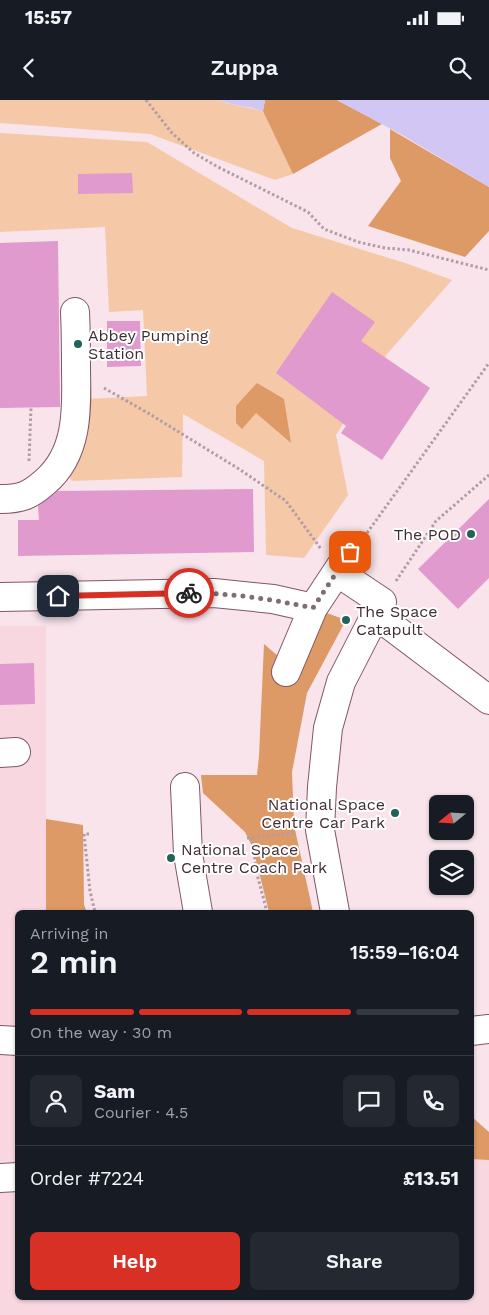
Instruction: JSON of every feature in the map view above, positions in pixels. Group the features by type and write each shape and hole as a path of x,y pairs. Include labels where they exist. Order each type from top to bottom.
{"street":[{"path":"0,499 16,499 34,492 52,476 64,458 72,438 77,408 75,312"},
{"path":"286,672 313,608 344,562 378,608 489,700"},
{"path":"0,597 214,593 273,599 313,608"},
{"path":"335,910 320,830 328,728 341,682 378,608"},
{"path":"185,786 188,854 198,910"},
{"path":"474,1031 489,1029"},
{"path":"0,1040 15,1041"},
{"path":"0,1178 15,1177"}],"path":[{"path":"146,100 172,134 194,153 308,212 324,229 358,242 385,248 409,250 489,270"},
{"path":"76,372 222,458 286,501 344,562 374,524 489,363"},
{"path":"27,494 31,407"},
{"path":"378,608 436,521 489,475"},
{"path":"247,838 320,830"},
{"path":"89,834 84,834 90,891 95,910"},
{"path":"252,837 257,874 267,910"}],"shaded area":[{"path":"0,100 219,100 263,111 288,148 293,174 275,180 150,134 0,123"},
{"path":"219,100 265,100 263,111"},
{"path":"265,100 337,100 382,124 293,174 263,111"},
{"path":"337,100 489,100 489,187 404,136"},
{"path":"390,129 489,187 489,231 465,257 368,226 401,181 390,158"},
{"path":"0,133 147,142 292,228 408,264 452,280 387,354 336,435 348,495 304,558 266,555 264,461 183,414 182,477 72,481 66,471 90,413 88,399 147,396 143,310 109,312 105,227 0,232"},
{"path":"257,383 284,399 291,443 256,413 242,429 236,423 236,406"},
{"path":"313,608 346,620 307,693 292,772 294,825 313,910 268,910 253,848 245,832 203,793 201,775 257,775 264,644 299,674"},
{"path":"0,626 46,626 46,910 15,910 15,1300 474,1300 474,1159 489,1160 489,1315 0,1315"},
{"path":"46,819 83,825 84,905 86,910 46,910"},
{"path":"474,1119 489,1132 489,1160 474,1159"}],"building":[{"path":"132,173 133,193 78,194 78,174"},
{"name":"Abbey Pumping Station","path":"58,241 60,407 0,408 0,243"},
{"path":"332,292 375,322 361,341 430,388 382,460 341,433 346,426 276,373"},
{"path":"107,321 140,321 141,366 107,367"},
{"path":"253,489 254,552 18,556 18,520 39,520 38,506 58,491"},
{"name":"The POD","path":"489,499 489,578 458,609 418,569"},
{"path":"34,663 35,704 0,705 0,664"}],"way so far":[{"path":"189,593 253,596 313,608 350,552"}],"place":[{"name":"Abbey Pumping Station","path":"78,344"},
{"name":"The POD","path":"471,534"},
{"name":"The Space Catapult","path":"346,620"},
{"name":"National Space Centre Car Park","path":"395,813"},
{"name":"National Space Centre Coach Park","path":"171,858"}],"route":[{"path":"58,596 189,593"}]}
